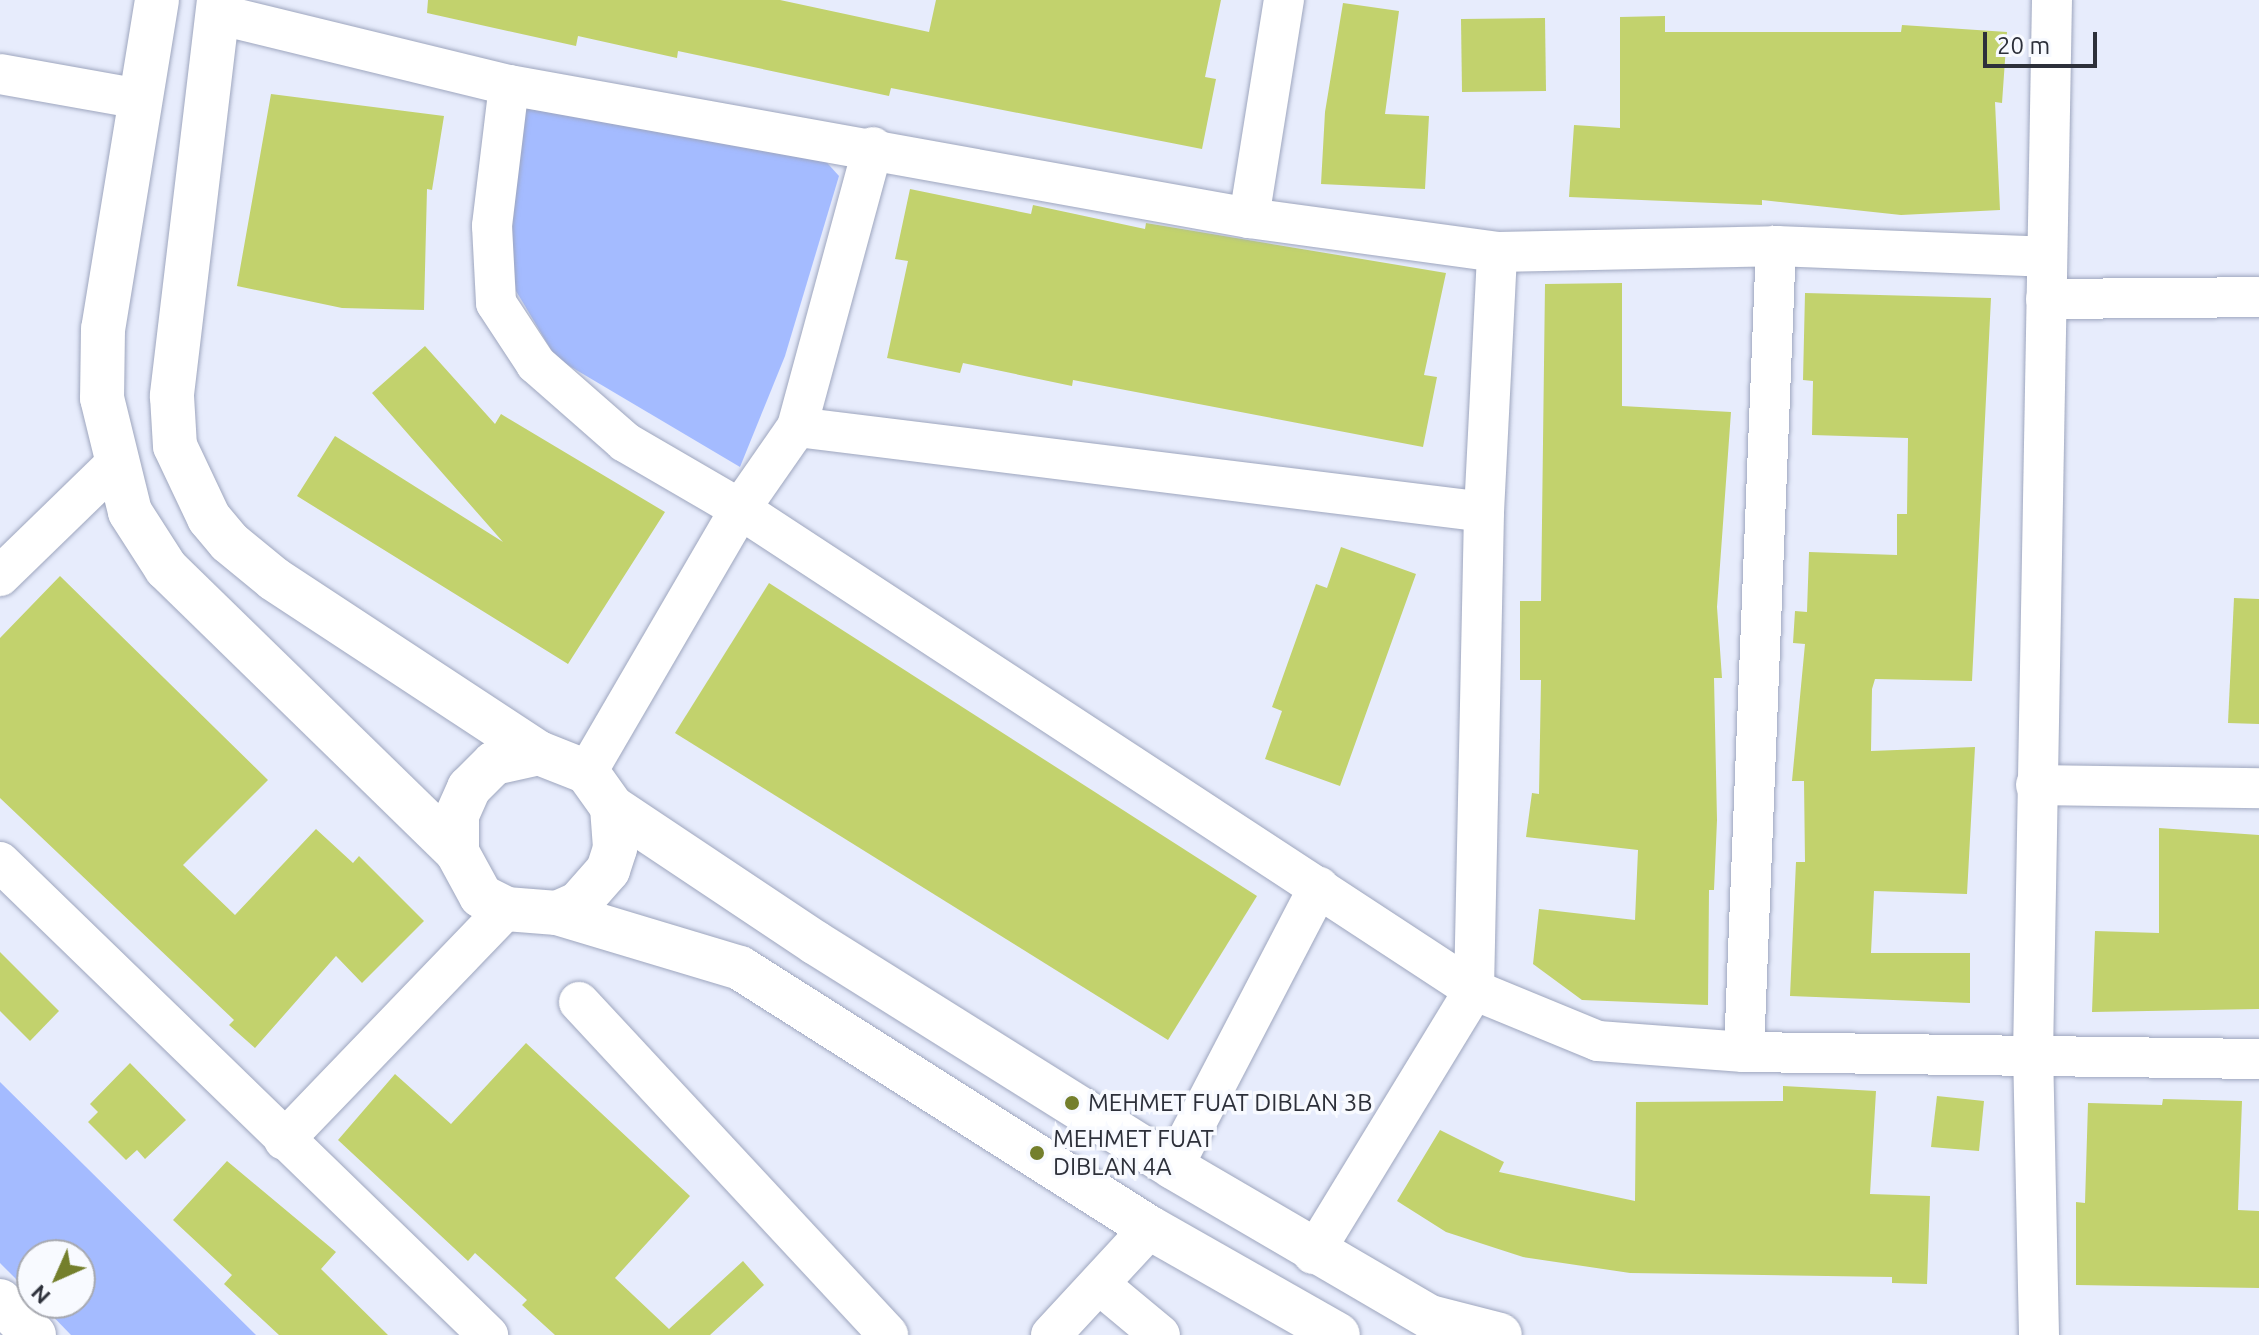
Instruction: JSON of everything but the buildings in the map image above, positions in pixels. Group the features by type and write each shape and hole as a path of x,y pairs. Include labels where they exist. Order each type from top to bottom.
{"main road":[{"path":"157,0 103,329 102,398 115,464 130,512 166,568 457,852 469,883 506,909 557,913 740,968 1150,1228 1338,1335"},
{"path":"218,7 172,396 175,446 209,518 229,542 274,579 539,753 587,772 612,807 1173,1167 1313,1254 1430,1317 1500,1335"},
{"path":"457,852 461,800 474,781 494,763 539,753"},
{"path":"557,913 579,903 608,870 615,848 612,807"},
{"path":"0,1301 34,1335"}],"street":[{"path":"1249,218 1284,0"},
{"path":"2039,1335 2033,1056 2052,0"},
{"path":"218,7 509,85 873,147 1249,218 1497,252 1776,246 2045,257"},
{"path":"0,74 141,99"},
{"path":"509,85 492,226 496,303 536,364 625,442 740,509 1474,990 1598,1041 1744,1052 2259,1059"},
{"path":"587,772 740,509 797,427 873,147"},
{"path":"1744,1052 1776,246"},
{"path":"1313,1254 1474,990 1484,512 1497,252"},
{"path":"2046,299 2259,297"},
{"path":"797,427 1484,512"},
{"path":"0,576 115,464"},
{"path":"2036,785 2259,788"},
{"path":"0,862 488,1335"},
{"path":"1173,1167 1319,887"},
{"path":"284,1140 506,909"},
{"path":"579,1002 888,1335"},
{"path":"1059,1332 1150,1228"},
{"path":"1100,1285 1160,1335"}],"shaded area":[{"path":"523,108 820,155 839,176 785,356 740,467 556,358 516,291 511,243"},
{"path":"0,1082 256,1335 71,1335 56,1319 96,1319 96,1239 16,1239 16,1279 0,1263"}],"place":[{"name":"MEHMET FUAT DIBLAN 3B","path":"1072,1103"},
{"name":"MEHMET FUAT DIBLAN 4A","path":"1037,1153"}]}
